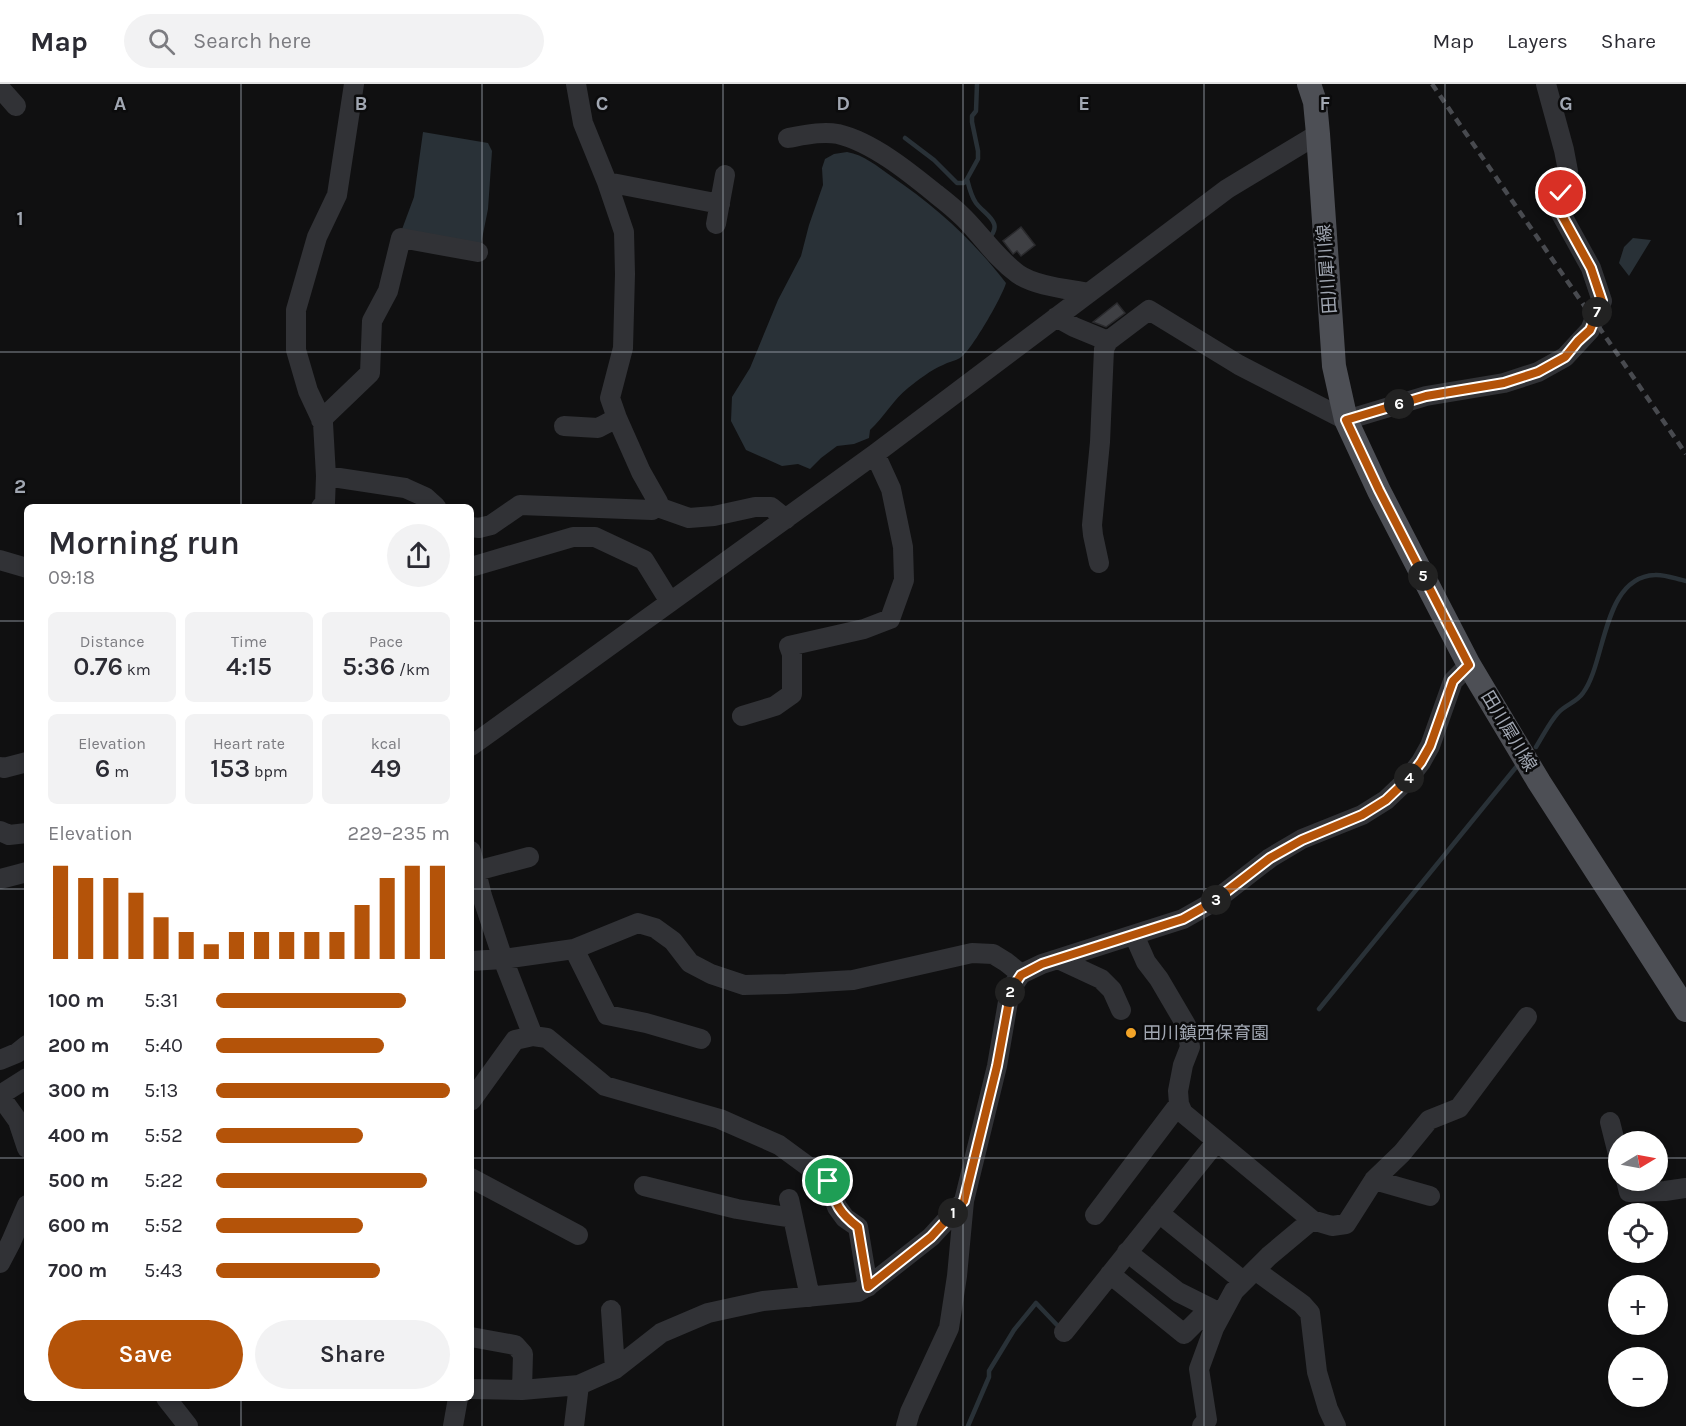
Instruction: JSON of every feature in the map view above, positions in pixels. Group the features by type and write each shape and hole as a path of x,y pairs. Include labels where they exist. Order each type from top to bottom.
{"main road":[{"name":"田川犀川線","path":"1310,84 1315,102 1318,134 1334,366 1346,420 1379,490 1469,665 1539,782 1686,1010"}],"street":[{"path":"323,504 326,476 323,423 308,392 296,350 296,310 317,237 337,195 354,84"},
{"path":"474,527 491,525 520,505 652,510 658,502 641,472 610,398 623,348 624,232 608,182 583,123 576,84"},
{"path":"1099,563 1092,535 1092,525 1100,442 1104,349 1108,341 1149,310 1239,365 1346,420 1426,396 1504,383 1538,372 1565,357 1590,330 1602,301 1591,268 1559,210 1561,193 1568,171 1546,84"},
{"path":"0,88 16,106"},
{"path":"788,138 818,133 838,134 859,142 917,178 962,215 998,258 1020,275 1044,284 1088,293"},
{"path":"474,744 875,454 1227,189 1318,134"},
{"path":"716,224 725,176"},
{"path":"608,182 720,204"},
{"path":"321,420 370,373 372,321 388,291 401,238 478,252"},
{"path":"1056,318 1108,341"},
{"path":"564,426 598,428 617,418"},
{"path":"742,716 775,706 792,694 792,654 789,646 864,629 890,620 904,580 903,547 891,489 875,454"},
{"path":"326,476 405,488 427,504"},
{"path":"655,506 688,518 714,516 756,507 771,507 786,519"},
{"path":"474,566 573,537 595,537 644,560 670,602"},
{"path":"0,560 24,567"},
{"path":"906,1426 910,1412 949,1328 957,1276 964,1201 997,1066 1011,990 1021,975 1042,964 1183,919 1213,902 1278,854 1302,840 1362,815 1386,800 1407,780 1421,762 1430,746 1453,681 1469,665"},
{"path":"0,767 24,763"},
{"path":"0,831 9,835 24,832"},
{"path":"476,871 529,857"},
{"path":"474,863 482,896 503,959 533,1036"},
{"path":"0,879 24,873"},
{"path":"474,961 574,949 638,923 655,928 673,941 690,963 711,974 744,984 853,980 972,953 993,954 1021,975"},
{"path":"1134,935 1146,962 1159,979 1186,1025 1190,1047 1183,1065 1178,1091 1179,1104 1183,1113 1312,1220 1332,1226 1346,1224 1374,1180 1429,1120 1459,1108 1527,1017"},
{"path":"574,949 607,1015 646,1023 701,1039"},
{"path":"1058,959 1101,979 1112,990 1121,1010"},
{"path":"474,1097 515,1041 533,1036 547,1038 605,1086 720,1119 779,1144 828,1181 837,1207 845,1218 858,1227 868,1287"},
{"path":"0,1060 24,1047"},
{"path":"23,1118 0,1095 24,1080"},
{"path":"1095,1215 1179,1104"},
{"path":"1610,1122 1612,1131"},
{"path":"1064,1332 1217,1141"},
{"path":"474,1180 578,1235"},
{"path":"1374,1180 1430,1196"},
{"path":"644,1186 737,1209 791,1209 810,1297"},
{"path":"1668,1191 1686,1188"},
{"path":"1629,1191 1665,1191"},
{"path":"474,1389 522,1390 579,1385 615,1370 662,1334 708,1313 763,1301 858,1292 868,1287 931,1237 964,1201"},
{"path":"0,1263 24,1212"},
{"path":"1159,1213 1249,1275 1302,1304 1310,1313 1317,1372 1328,1409 1336,1426"},
{"path":"1110,1274 1184,1334 1216,1311 1269,1256 1312,1220"},
{"path":"1127,1252 1178,1292 1216,1311"},
{"path":"611,1310 615,1370"},
{"path":"1202,1426 1207,1420 1199,1369 1214,1328 1216,1311"},
{"path":"474,1337 515,1345 523,1354 522,1390"},
{"path":"574,1426 579,1385"},
{"path":"168,1401 188,1426"},
{"path":"453,1426 457,1401"}],"shaded area":[{"path":"423,132 488,143 492,151 488,209 481,244 401,232 414,197"},
{"path":"847,152 875,165 938,212 967,238 1006,283 986,323 965,354 929,372 903,393 870,430 869,438 854,444 837,446 810,469 798,464 782,466 746,450 731,421 732,397 750,368 778,300 801,256 823,185 822,168 825,159 834,154"},
{"path":"1633,238 1651,240 1629,276 1619,263 1624,247"}],"building":[{"path":"1021,227 1035,245 1021,256 1017,251 1013,254 1003,241"},
{"path":"1117,303 1125,313 1106,327 1093,322"}],"waterway":[{"path":"977,84 976,111 972,116 972,122 978,159 967,179 974,200 994,224 995,228 988,239"},
{"path":"905,138 934,160 957,183 964,183 967,179"},
{"path":"1536,747 1558,713 1578,699 1591,679 1615,605 1625,590 1638,579 1655,575 1686,581"},
{"path":"1319,1009 1517,766"},
{"path":"968,1426 989,1377 989,1371 1014,1330 1036,1303 1057,1325"}],"railway":[{"path":"1432,84 1686,454"}],"place":[{"name":"田川鎮西保育園","path":"1131,1033"}],"route":[{"path":"828,1181 837,1207 845,1218 858,1227 868,1287 931,1237 964,1201 997,1066 1011,990 1021,975 1042,964 1183,919 1213,902 1270,858 1302,840 1362,815 1386,800 1407,780 1421,762 1430,746 1453,681 1469,665 1379,490 1346,420 1426,396 1504,383 1538,372 1565,357 1590,330 1602,301 1591,268 1559,210 1561,193"}]}
